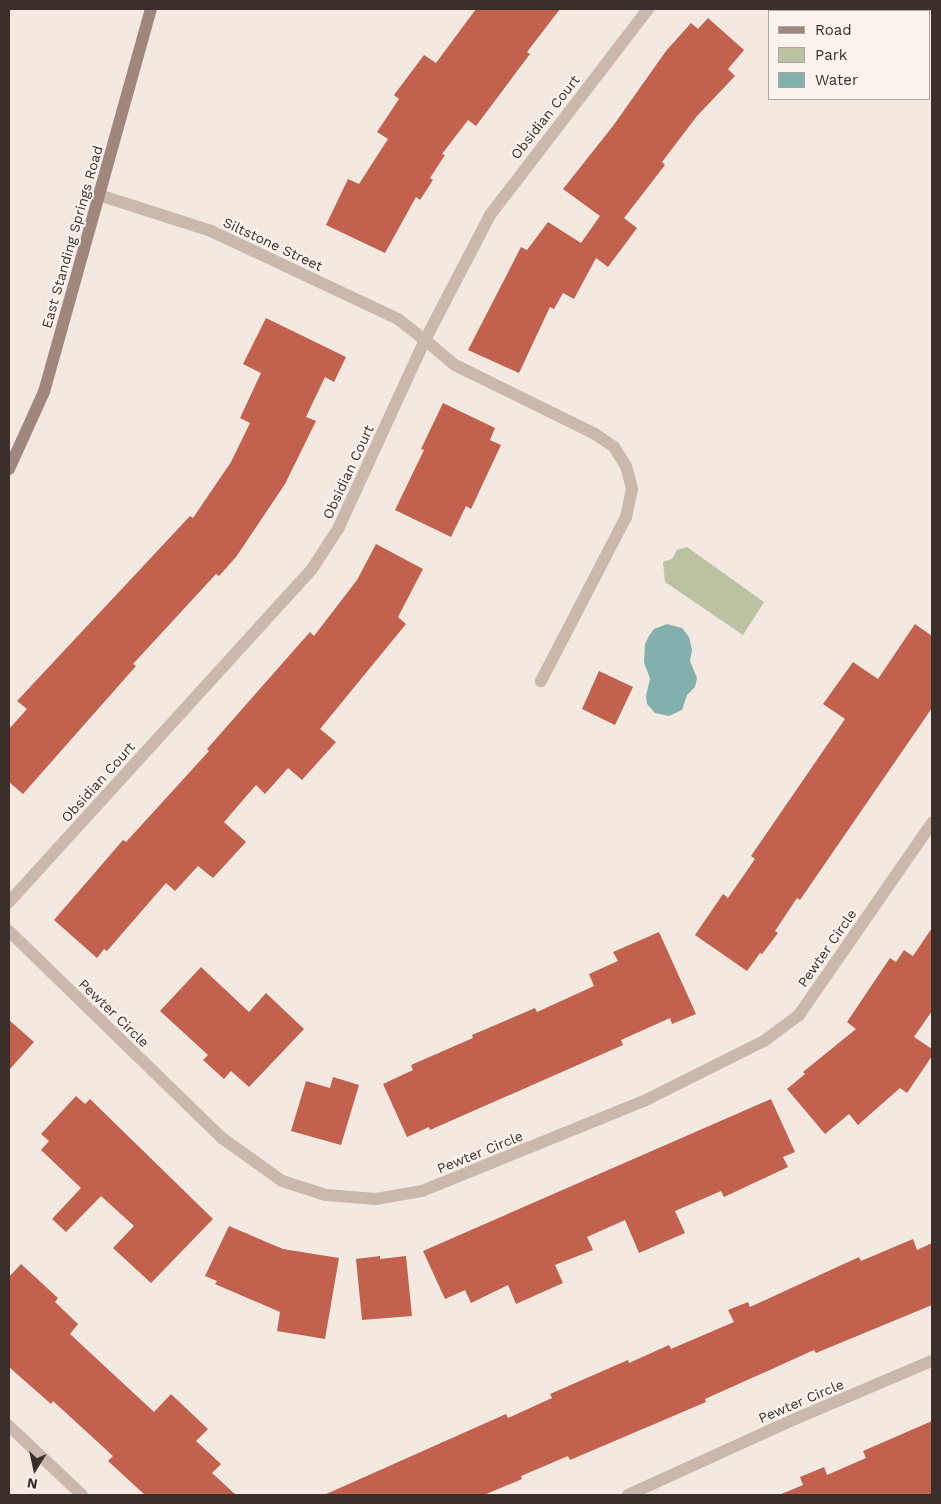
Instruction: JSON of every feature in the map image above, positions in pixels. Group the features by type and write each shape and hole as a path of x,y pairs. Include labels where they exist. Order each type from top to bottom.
{"street":[{"name":"East Standing Springs Road","path":"9,469 44,392 151,9"},
{"name":"Obsidian Court","path":"9,902 312,569 338,529 425,340 490,214 648,9"},
{"name":"Siltstone Street","path":"99,195 211,231 398,319 455,365 595,434 614,447 626,466 632,489 626,517 541,681"},
{"name":"Pewter Circle","path":"9,931 222,1138 274,1176 282,1181 326,1195 376,1199 422,1192 644,1100 764,1041 799,1015 932,823"},
{"name":"Pewter Circle","path":"628,1495 788,1422 932,1362"},
{"path":"9,1426 82,1495"}],"green space":[{"path":"687,547 764,602 743,635 665,582 663,562 672,559 677,550"}],"water":[{"path":"667,624 682,628 689,637 692,650 690,661 697,678 695,687 687,695 682,710 669,716 655,713 647,704 646,696 650,679 644,662 645,644 649,636 654,629"}],"building":[{"path":"476,9 560,9 527,52 530,54 476,126 468,120 442,154 445,155 430,178 433,180 420,200 416,197 385,253 326,225 348,179 359,184 388,139 377,132 399,99 394,95 424,55 436,63"},
{"path":"708,18 744,50 728,69 735,76 697,116 662,162 665,165 624,218 637,228 608,267 596,258 574,299 563,293 554,309 550,307 519,373 468,350 521,247 527,250 548,222 581,243 600,216 563,189 613,126 666,51 691,23 698,29"},
{"path":"266,318 346,357 334,382 325,377 306,417 316,421 285,484 236,557 219,576 216,574 133,664 136,666 23,794 9,782 9,729 27,709 17,701 190,516 193,518 231,462 250,423 240,418 261,373 243,364"},
{"path":"443,403 495,428 490,440 501,445 471,509 466,506 451,537 395,510 424,450 421,449"},
{"path":"376,544 423,569 398,617 406,624 320,729 336,742 302,780 288,768 265,794 256,785 224,822 246,842 213,878 198,866 175,891 166,883 107,951 104,949 97,958 54,920 123,840 126,842 209,751 207,749 310,632 314,636 357,580"},
{"path":"915,624 932,636 932,708 800,900 797,898 775,931 778,933 747,971 695,935 723,894 728,898 755,859 751,856 845,719 823,704 853,662 878,679"},
{"path":"599,671 633,687 615,725 582,709"},
{"path":"932,928 932,1011 914,1037 932,1049 932,1056 907,1093 900,1088 858,1125 849,1114 825,1134 787,1089 805,1074 803,1072 856,1029 847,1022 890,958 896,962 904,950 913,956"},
{"path":"659,932 696,1014 672,1024 670,1018 621,1040 623,1045 430,1130 429,1127 407,1137 383,1084 413,1070 411,1065 473,1038 472,1035 535,1008 537,1012 594,986 589,974 618,961 613,952"},
{"path":"201,967 249,1012 266,993 304,1029 249,1087 231,1071 224,1079 203,1060 208,1055 160,1011"},
{"path":"9,1020 34,1042 9,1070"},
{"path":"333,1077 359,1085 341,1145 291,1131 306,1081 330,1088"},
{"path":"76,1096 85,1104 90,1099 213,1219 151,1283 113,1248 134,1226 101,1196 66,1232 52,1219 81,1188 41,1150 49,1141 41,1134"},
{"path":"771,1099 795,1152 783,1157 788,1167 724,1197 721,1191 675,1211 685,1233 639,1253 625,1220 587,1237 593,1250 555,1265 563,1283 516,1304 508,1285 471,1303 465,1290 445,1299 423,1251"},
{"path":"229,1226 283,1249 339,1258 325,1339 277,1331 280,1312 215,1284 217,1281 205,1276"},
{"path":"913,1239 917,1250 932,1243 932,1305 816,1353 814,1350 705,1399 706,1402 570,1460 568,1456 521,1476 522,1479 484,1495 324,1495 506,1414 508,1418 552,1398 550,1394 628,1360 629,1363 669,1345 671,1349 734,1322 728,1310 748,1302 750,1307 859,1257 861,1261"},
{"path":"380,1256 380,1259 406,1256 412,1316 362,1320 356,1259"},
{"path":"21,1264 58,1298 55,1302 78,1324 70,1334 154,1412 171,1394 208,1429 196,1441 221,1464 212,1473 236,1495 145,1495 108,1461 113,1456 53,1401 51,1404 9,1367 9,1277"},
{"path":"932,1421 932,1495 779,1495 803,1485 800,1477 824,1467 827,1475 866,1458 863,1451"}]}
